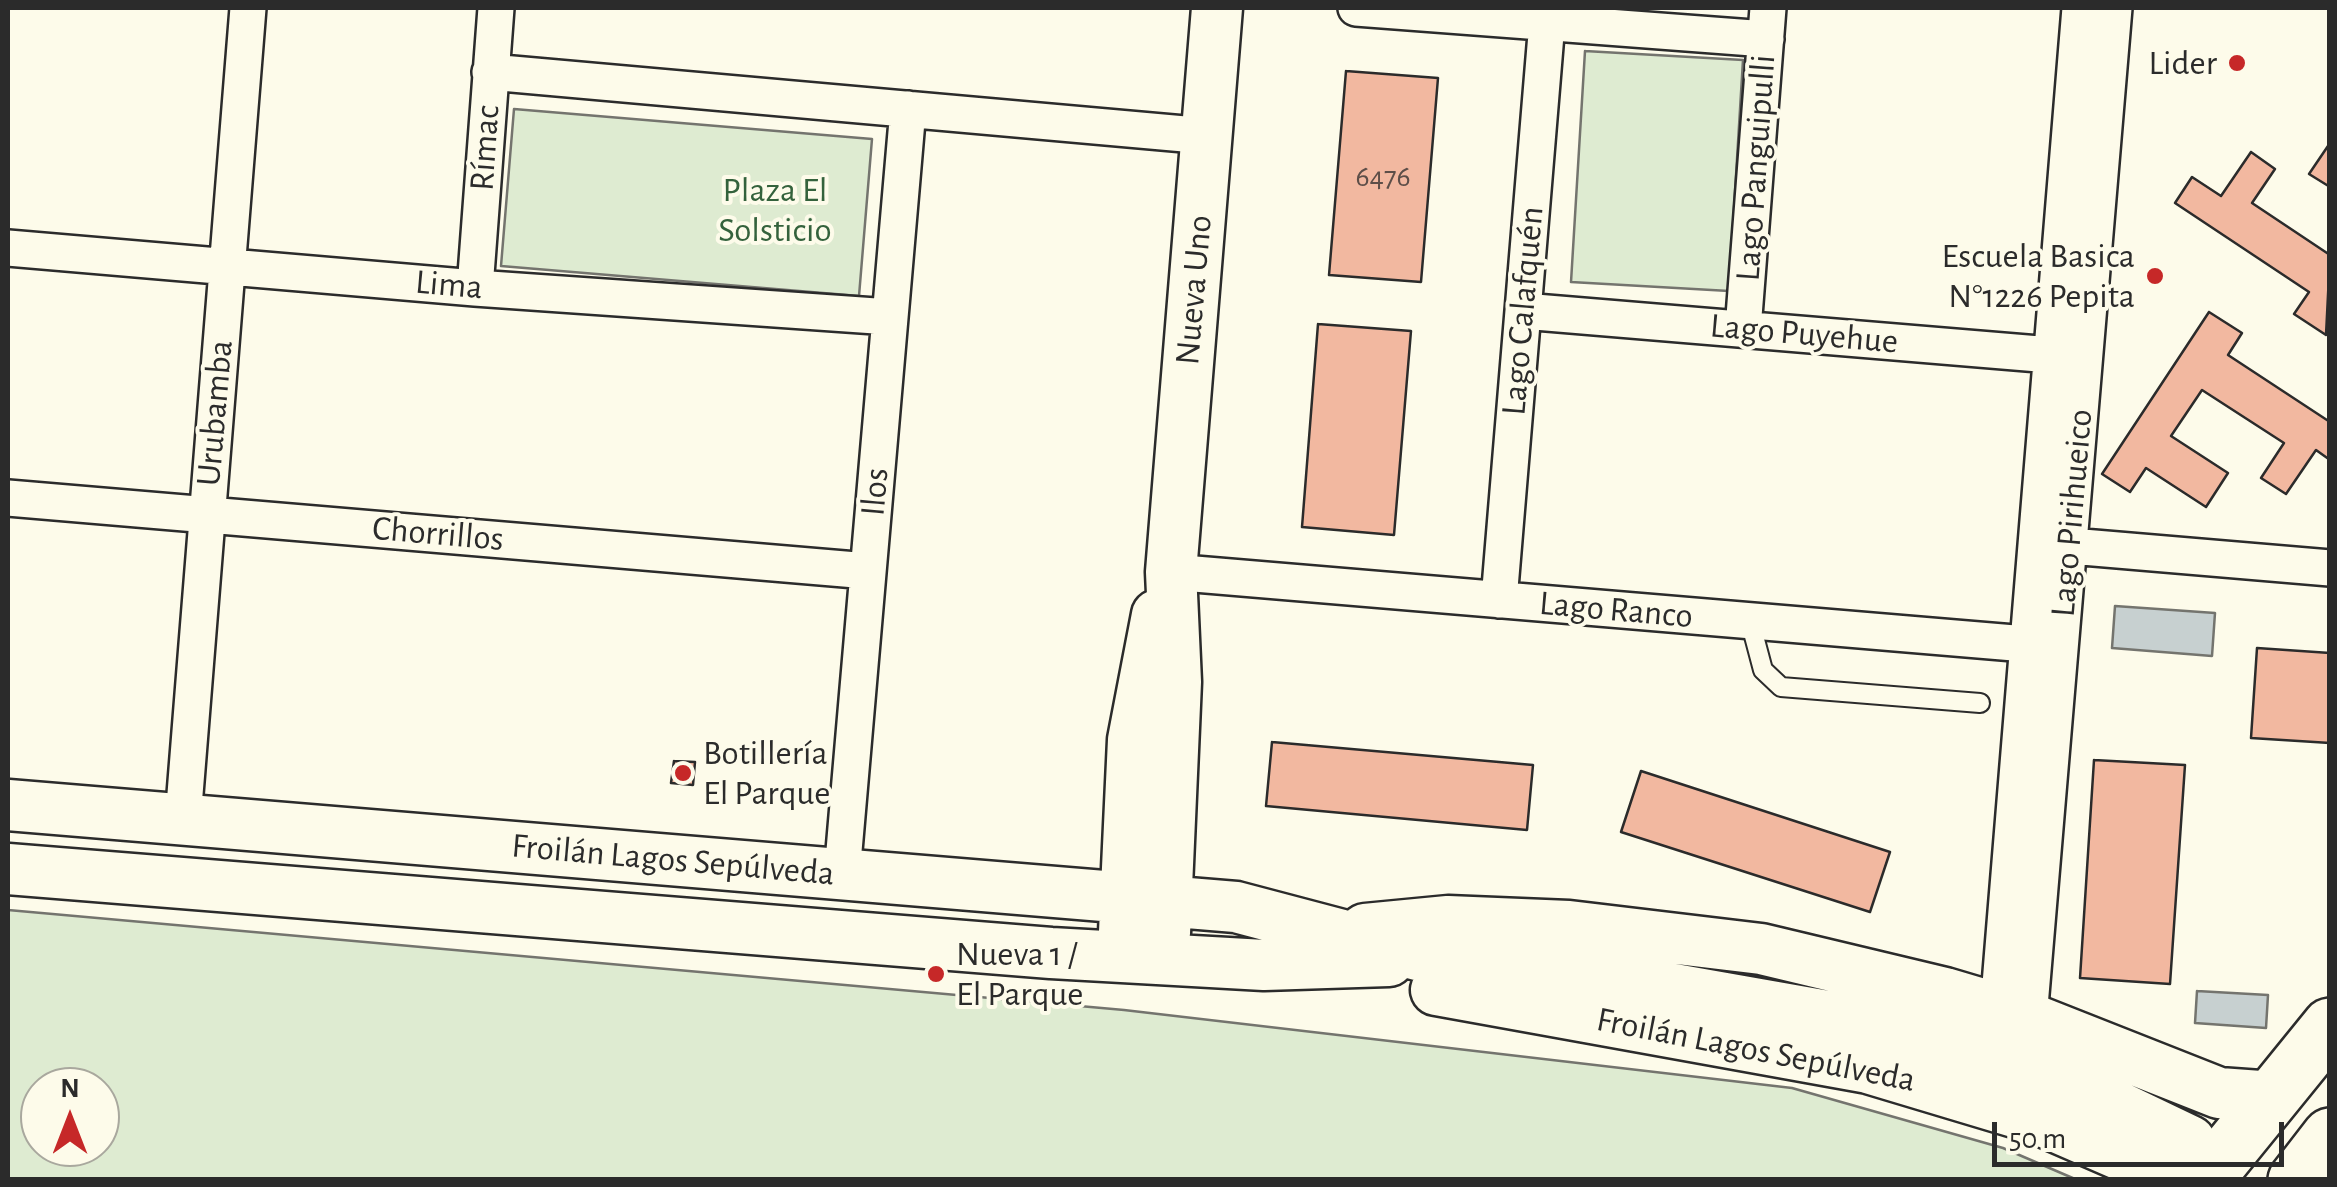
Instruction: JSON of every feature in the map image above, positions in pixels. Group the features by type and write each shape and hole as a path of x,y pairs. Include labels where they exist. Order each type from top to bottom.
{"main road":[{"path":"2186,1167 2274,1097 2330,1026"},
{"path":"2296,1180 2330,1136"}],"street":[{"name":"Urubamba","path":"182,819 248,8"},
{"name":"Rímac","path":"475,288 496,8"},
{"name":"Nueva Uno","path":"1144,958 1145,899 1176,682 1171,572 1217,8"},
{"path":"1356,8 1547,22 1767,23"},
{"name":"Lago Pirihueico","path":"2014,1014 2068,356 2080,8"},
{"name":"Lago Pirihueico","path":"2068,356 2114,8"},
{"name":"Lago Calafquén","path":"1500,600 1547,22"},
{"name":"Lago Panguipulli","path":"1743,330 1767,23"},
{"path":"490,72 1207,136"},
{"name":"Ilos","path":"842,874 908,110"},
{"name":"Lima","path":"8,248 475,288 890,316"},
{"name":"Lago Puyehue","path":"1523,311 2068,356"},
{"name":"Chorrillos","path":"8,498 868,571"},
{"path":"2053,545 2330,568"},
{"name":"Lago Ranco","path":"1171,572 2045,646"},
{"name":"Froilán Lagos Sepúlveda","path":"8,805 1236,907 1334,949 1457,994 1868,1068 2038,1119 2144,1165 2186,1167"},
{"path":"617,918 622,856"},
{"name":"Froilán Lagos Sepúlveda","path":"8,870 1144,958 1334,949 1669,988 1885,1026 2062,1083 2186,1167"},
{"name":"Froilán Lagos Sepúlveda","path":"1334,949 1448,921 1569,926 1761,948 2014,1014 2218,1094 2274,1097"}],"lane":[{"path":"1750,621 1763,670 1781,687 1980,703"}],"green space":[{"path":"1585,51 1743,60 1729,291 1571,282"},
{"name":"Plaza El Solsticio","path":"514,109 872,139 859,296 501,266"},
{"path":"8,910 1124,1010 1792,1088 2003,1148 2075,1179 8,1179"}],"shaded area":[{"path":"2115,606 2215,613 2212,656 2112,648"},
{"path":"2197,991 2268,995 2266,1028 2195,1023"}],"building":[{"path":"1346,71 1438,78 1421,282 1329,275"},
{"path":"2330,143 2330,187 2309,174"},
{"path":"2251,152 2275,169 2252,203 2330,255 2326,335 2294,314 2309,292 2175,203 2192,177 2221,196"},
{"path":"2209,312 2242,333 2228,355 2330,422 2330,460 2316,450 2286,494 2261,478 2284,443 2202,390 2171,436 2228,473 2206,507 2146,468 2130,492 2102,474"},
{"path":"1318,324 1411,331 1394,535 1302,527"},
{"path":"2257,648 2330,653 2330,743 2251,738"},
{"path":"1272,742 1533,765 1527,830 1266,806"},
{"path":"2094,760 2185,765 2170,984 2080,978"},
{"name":"Botillería El Parque","path":"674,761 695,762 693,785 671,783"},
{"path":"1641,771 1890,852 1870,912 1621,832"}],"place":[{"name":"Lider","path":"2237,63"},
{"name":"Escuela Basica N°1226 Pepita","path":"2155,276"},
{"name":"Botillería El Parque","path":"683,773"},
{"name":"Nueva 1 / El Parque","path":"936,974"}]}
